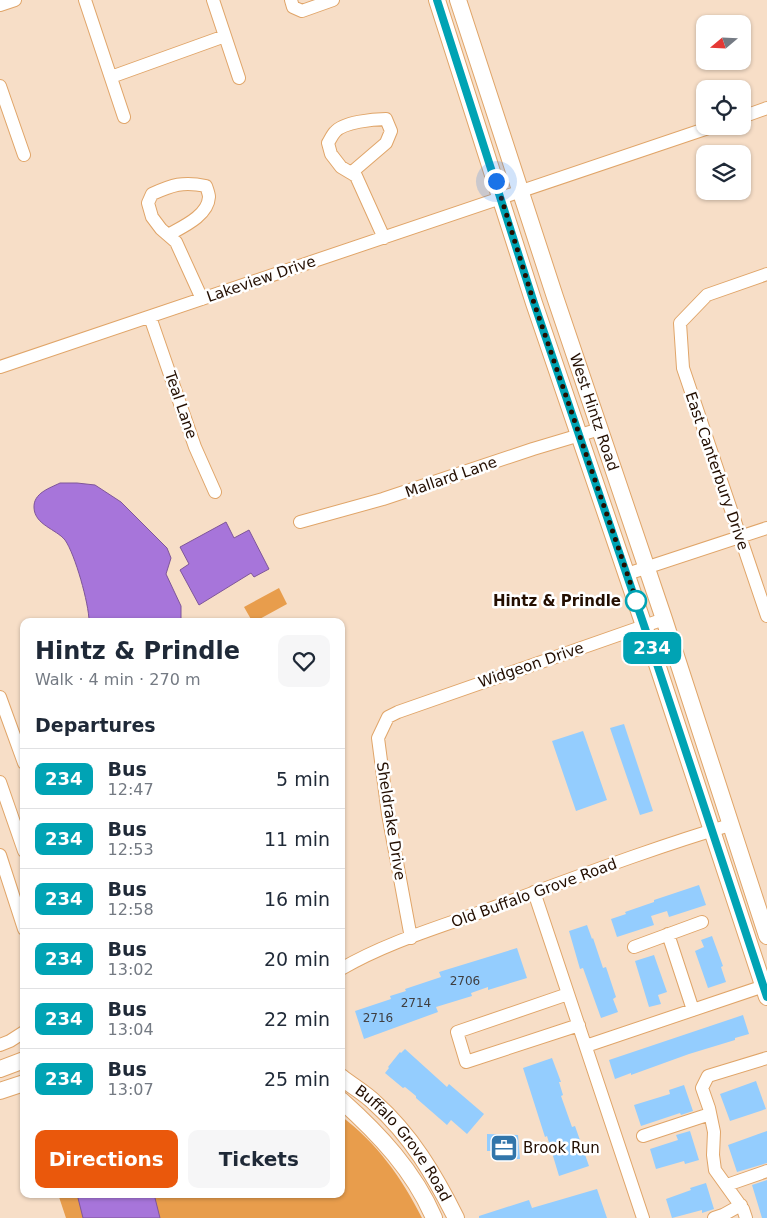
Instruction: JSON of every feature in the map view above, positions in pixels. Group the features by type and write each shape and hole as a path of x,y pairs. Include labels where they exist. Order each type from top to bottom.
{"main road":[{"name":"West Hintz Road","path":"437,0 534,303 766,989"},
{"name":"West Hintz Road","path":"458,0 555,297 664,619 767,936"},
{"path":"0,1069 20,1062"},
{"name":"Buffalo Grove Road","path":"345,1080 375,1102 407,1136 441,1187 456,1218"},
{"path":"0,1091 20,1084"},
{"name":"Buffalo Grove Road","path":"345,1104 373,1129 403,1165 425,1198 434,1218"}],"street":[{"path":"0,5 15,0"},
{"path":"85,0 124,117"},
{"path":"213,0 239,78"},
{"path":"290,0 293,6 302,11 333,0"},
{"path":"111,77 225,36"},
{"path":"0,86 5,116 24,156"},
{"path":"751,113 767,108"},
{"path":"351,173 386,143 391,130 386,119 374,119 349,125 336,131 328,143 332,154 341,167 351,173 356,176 384,238"},
{"name":"Lakeview Drive","path":"0,367 696,132"},
{"path":"168,235 198,216 207,206 210,196 206,186 191,182 173,184 152,194 148,203 152,217 160,229 176,242 202,299"},
{"name":"East Canterbury Drive","path":"767,274 708,295 680,323 683,368 767,616"},
{"name":"Teal Lane","path":"150,317 195,447 215,492"},
{"name":"Mallard Lane","path":"300,522 384,499 579,434 600,429"},
{"path":"627,574 767,528"},
{"name":"Widgeon Drive","path":"398,712 664,619"},
{"path":"0,697 20,752"},
{"name":"Sheldrake Drive","path":"398,712 388,717 378,738 388,814 411,938"},
{"path":"0,782 20,840"},
{"name":"Old Buffalo Grove Road","path":"345,967 360,958 534,892 730,824"},
{"path":"0,855 20,917"},
{"path":"534,892 643,1218"},
{"path":"634,947 702,922"},
{"path":"668,934 693,1010"},
{"path":"586,1046 693,1010 766,989"},
{"path":"568,994 456,1032 466,1062 579,1025"},
{"path":"0,1045 20,1035"},
{"path":"746,1218 741,1205 715,1170 713,1155 714,1132 702,1088 708,1076 766,1057"},
{"path":"643,1136 710,1114"},
{"path":"727,1185 767,1171"},
{"path":"714,1218 741,1205"}],"shaded area":[{"path":"60,483 95,485 121,502 167,548 171,558 166,574 181,606 181,618 89,618 81,579 69,547 61,536 42,523 35,514 34,503 36,498 47,489"},
{"path":"226,522 234,538 249,530 269,569 254,577 251,573 199,605 180,570 189,564 180,547"},
{"path":"279,588 287,604 261,618 250,618 244,607"},
{"path":"345,1119 388,1162 422,1218 66,1218 59,1198 345,1198"},
{"path":"78,1198 155,1198 160,1218 83,1218"}],"building":[{"path":"624,724 653,811 640,815 610,728"},
{"path":"583,731 607,800 576,811 552,741"},
{"path":"699,885 706,905 669,917 667,911 651,916 654,925 617,937 611,919 654,902 654,900"},
{"path":"587,925 603,968 606,967 616,997 613,999 618,1012 601,1018 583,968 580,969 569,931"},
{"path":"712,936 723,966 721,967 726,982 708,988 695,951 704,947 701,940"},
{"path":"517,948 527,978 488,990 488,987 471,993 472,996 436,1007 438,1012 364,1039 355,1011 391,999 390,996 406,991 405,989 441,977 439,972"},
{"path":"654,955 667,992 658,995 661,1004 649,1007 635,961"},
{"path":"743,1015 749,1034 615,1079 609,1060"},
{"path":"405,1049 447,1087 449,1084 484,1114 467,1134 451,1120 447,1125 416,1096 385,1073 400,1052"},
{"path":"552,1058 561,1082 559,1082 563,1095 561,1096 572,1127 575,1126 589,1166 559,1176 523,1068"},
{"path":"756,1081 766,1109 730,1121 720,1094"},
{"path":"684,1085 693,1111 681,1115 680,1113 641,1126 634,1105 670,1094 669,1090"},
{"path":"690,1131 699,1160 685,1164 684,1161 656,1169 650,1149 678,1140 676,1135"},
{"path":"767,1131 767,1163 737,1172 728,1145"},
{"name":"Brook Run","path":"487,1134 518,1135 520,1159 497,1159 497,1151 487,1151"},
{"path":"767,1180 767,1218 762,1218 752,1185"},
{"path":"706,1183 714,1209 702,1213 702,1210 672,1218 666,1199"},
{"path":"597,1189 607,1218 479,1218 479,1216 529,1200 532,1208"}],"bus line":[{"name":"234","path":"437,0 534,303 649,640 767,997"}],"place":[{"name":"Hintz & Prindle","path":"636,601"},
{"name":"Brook Run","path":"504,1148"}],"route":[{"path":"496,181 534,303 639,608 636,601"}]}
